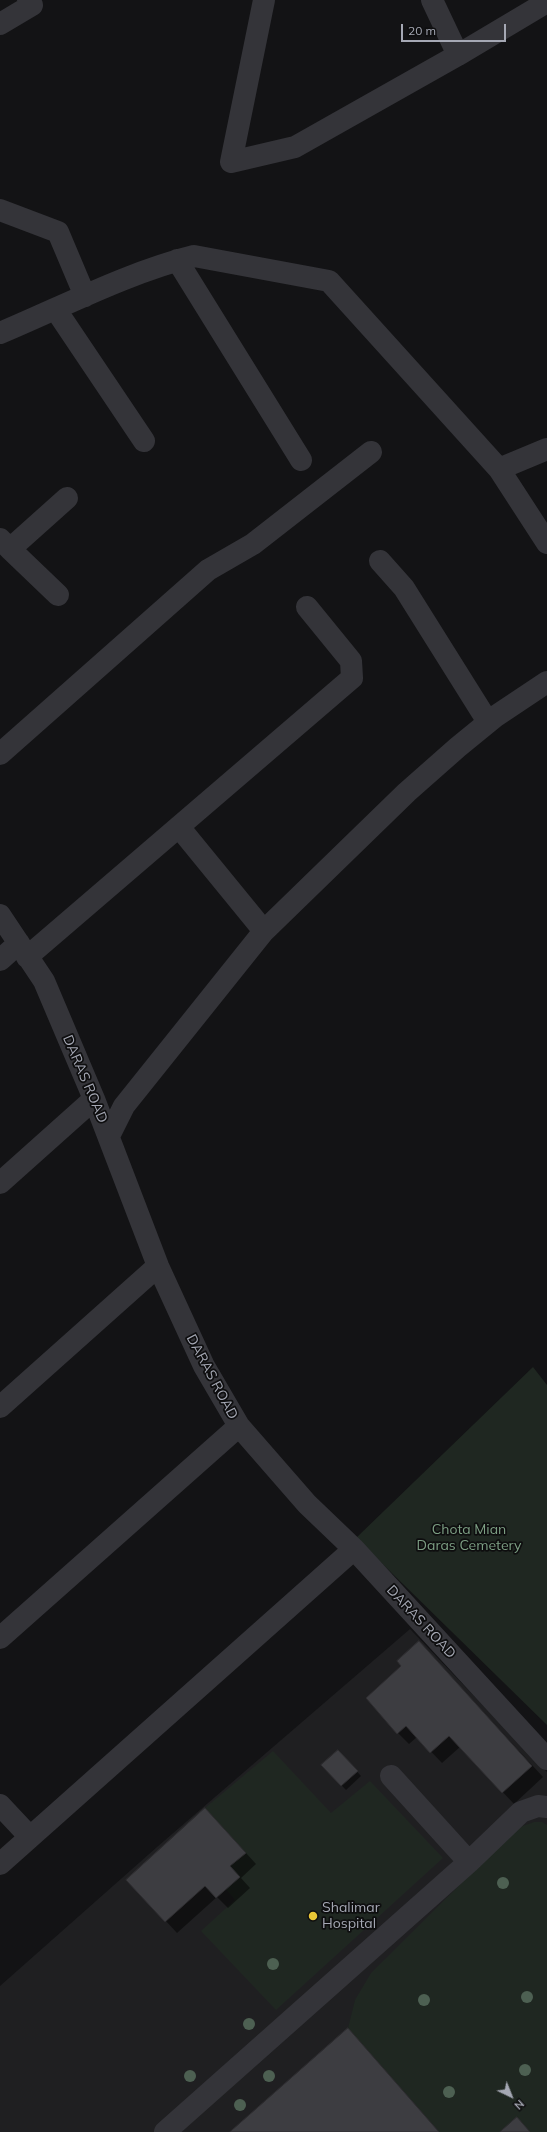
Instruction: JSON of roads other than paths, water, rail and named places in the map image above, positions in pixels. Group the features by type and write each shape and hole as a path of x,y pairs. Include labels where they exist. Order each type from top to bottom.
{"street":[{"path":"0,24 32,5 28,0"},
{"path":"264,0 231,162 295,147 458,55 547,2"},
{"path":"432,0 458,55"},
{"path":"0,210 58,232 85,296"},
{"path":"0,333 56,310 85,296 177,260 194,256 329,282 499,469 547,543"},
{"path":"177,260 302,460"},
{"path":"56,310 144,441"},
{"path":"499,469 547,449"},
{"path":"0,754 208,570 253,544 371,452"},
{"path":"58,595 5,544 68,498"},
{"path":"380,561 404,588 488,722"},
{"path":"0,960 23,950 179,827 352,678 351,661 307,607"},
{"path":"109,1136 124,1106 264,931 407,792 488,722 547,682"},
{"path":"179,827 264,931"},
{"name":"DARAS ROAD","path":"0,915 44,981 109,1136 158,1266 204,1366 239,1426 307,1504 354,1550 547,1759"},
{"path":"0,1183 94,1099"},
{"path":"0,1407 158,1266"},
{"path":"0,1638 239,1426"},
{"path":"0,1864 354,1550"},
{"path":"391,1776 469,1862"},
{"path":"0,1805 30,1837"},
{"path":"165,2132 469,1862 521,1812 538,1806 547,1807"}],"place":[{"name":"Shalimar Hospital","path":"313,1916"}],"park label":[{"name":"Chota Mian Daras Cemetery","path":"469,1538"}]}
